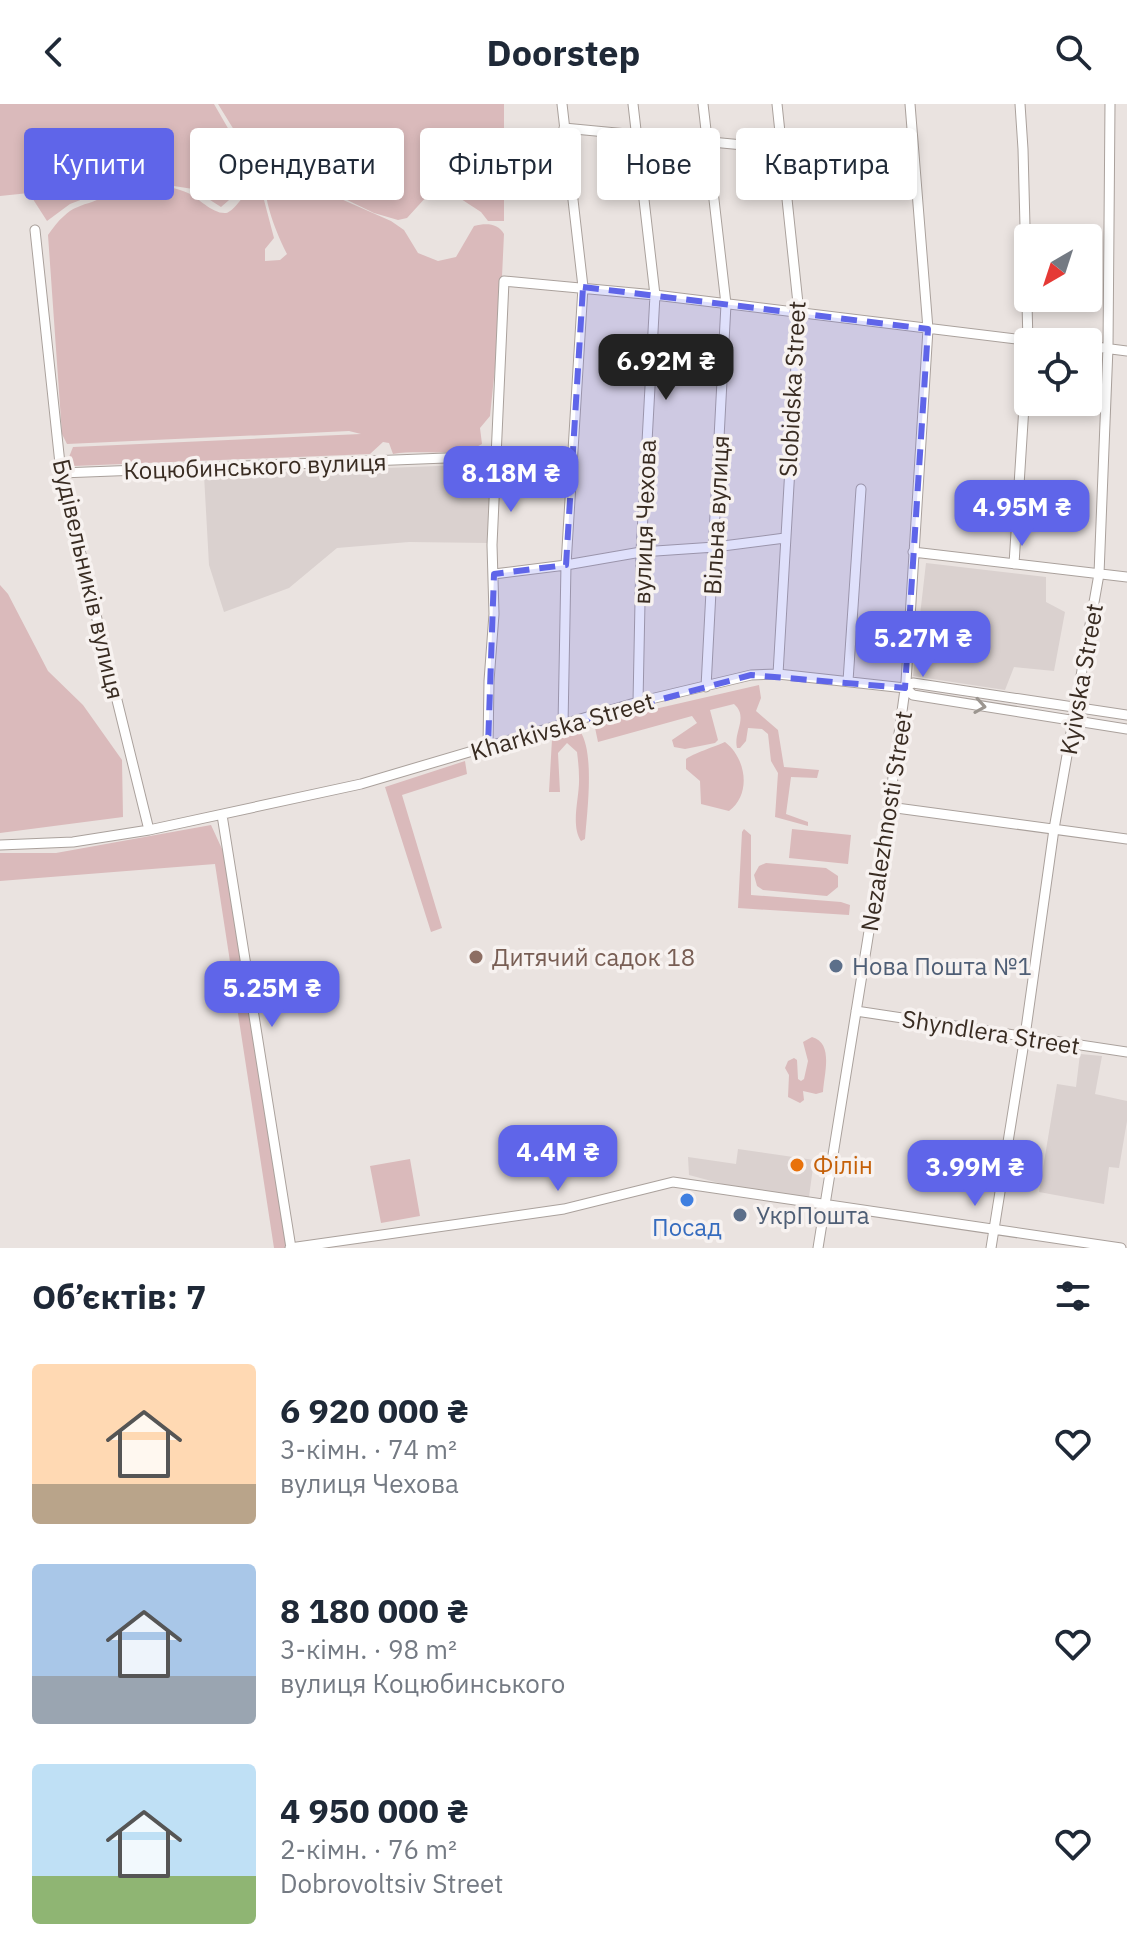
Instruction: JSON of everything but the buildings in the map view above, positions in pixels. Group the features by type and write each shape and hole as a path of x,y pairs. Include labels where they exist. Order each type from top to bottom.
{"street":[{"path":"562,104 564,128"},
{"name":"вулиця Чехова","path":"633,104 636,128"},
{"name":"Вільна вулиця","path":"703,104 707,128"},
{"name":"Slobidska Street","path":"777,104 781,128"},
{"name":"Nezalezhnosti Street","path":"818,1248 889,807 905,688 928,329 910,104"},
{"path":"1020,104 1028,328"},
{"name":"Kyivska Street","path":"991,1248 1054,829 1099,574 1108,347 1110,104"},
{"path":"563,725 566,565 583,287 573,200"},
{"name":"вулиця Чехова","path":"638,702 641,552 655,295 644,200"},
{"name":"Вільна вулиця","path":"706,687 726,304 715,200"},
{"name":"Slobidska Street","path":"778,674 799,313 789,200"},
{"name":"Будівельників вулиця","path":"35,230 61,473 149,830"},
{"path":"488,746 494,574 492,545 504,281 655,295 1014,340"},
{"path":"1102,347 1127,351"},
{"path":"1014,564 1023,416"},
{"name":"Коцюбинського вулиця","path":"61,473 497,456"},
{"path":"848,681 861,489"},
{"path":"494,574 641,552 785,538"},
{"path":"913,552 1127,577"},
{"name":"Kharkivska Street","path":"0,845 73,842 149,830 361,784 638,702 751,675 778,674 905,688 913,695 1127,729"},
{"name":"Kharkivska Street","path":"905,688 913,683 1127,715"},
{"path":"889,807 1127,839"},
{"path":"222,815 290,1248 564,1209 657,1183 673,1182 1121,1248"},
{"name":"Shyndlera Street","path":"856,1011 1127,1052"}],"highlighted area":[{"path":"583,287 928,329 905,688 751,675 488,746 494,574 566,565"}],"shaded area":[{"path":"0,104 214,104 228,128 190,128 190,189 174,186 174,128 24,128 24,194 0,196"},
{"path":"218,104 504,104 504,128 420,128 420,200 423,200 407,218 398,220 347,200 404,200 404,128 233,128"},
{"path":"174,189 190,194 190,200 199,200 221,213 229,212 241,200 264,200 274,238 265,249 265,261 280,260 287,254 274,226 267,200 343,200 391,221 404,230 418,253 438,261 456,257 474,226 491,225 501,230 504,234 500,319 490,416 480,428 482,444 463,451 393,454 389,443 383,442 370,454 74,466 69,457 73,447 361,434 349,431 67,444 62,434 48,235 56,225 67,213 96,200 174,200"},
{"path":"34,200 80,200 70,204 47,221"},
{"path":"210,200 229,200 221,207"},
{"path":"463,200 504,200 504,221 488,221 481,212"},
{"path":"491,464 489,543 409,542 337,548 289,588 224,612 209,565 204,475"},
{"path":"926,563 1046,577 1046,602 1065,612 1054,671 1014,667 1005,690 913,676"},
{"path":"0,585 8,594 48,671 83,705 122,760 123,817 0,833"},
{"path":"759,685 761,698 756,711 778,730 784,767 819,770 817,778 791,777 786,814 808,822 808,826 775,817 778,773 771,761 768,734 762,729 748,728 746,741 737,748 740,714 734,704 710,710 718,740 715,743 685,749 674,747 672,740 697,723 692,716 598,742 594,723"},
{"path":"580,731 585,741 589,783 585,839 581,841 576,827 579,785 577,752 567,743 558,753 560,792 549,792 552,739"},
{"path":"725,742 738,757 744,776 741,795 729,811 701,804 700,781 686,769 686,759"},
{"path":"465,761 467,774 402,795 442,928 431,932 385,787"},
{"path":"211,825 228,862 291,1248 274,1248 215,864 0,881 0,853 56,853"},
{"path":"744,829 751,835 751,895 841,902 850,905 849,915 738,908"},
{"path":"792,829 851,835 848,864 789,858"},
{"path":"766,863 826,868 838,876 838,887 827,896 763,890 757,886 754,875 759,866"},
{"path":"812,1037 819,1040 825,1052 823,1092 803,1091 804,1100 800,1103 788,1097 789,1075 785,1068 788,1061 794,1058 797,1060 798,1079 804,1079 808,1061 803,1042"},
{"path":"1080,1054 1102,1056 1095,1094 1127,1101 1119,1168 1109,1167 1104,1204 1039,1192 1057,1084 1076,1087"},
{"path":"738,1149 814,1160 809,1197 730,1186 689,1175 688,1157 736,1164"},
{"path":"410,1159 420,1216 381,1223 370,1166"}],"place":[{"name":"Дитячий садок 18","path":"476,957"},
{"name":"Нова Пошта №1","path":"836,966"},
{"name":"Філін","path":"797,1165"},
{"name":"Посад","path":"687,1200"},
{"name":"УкрПошта","path":"740,1215"}]}
